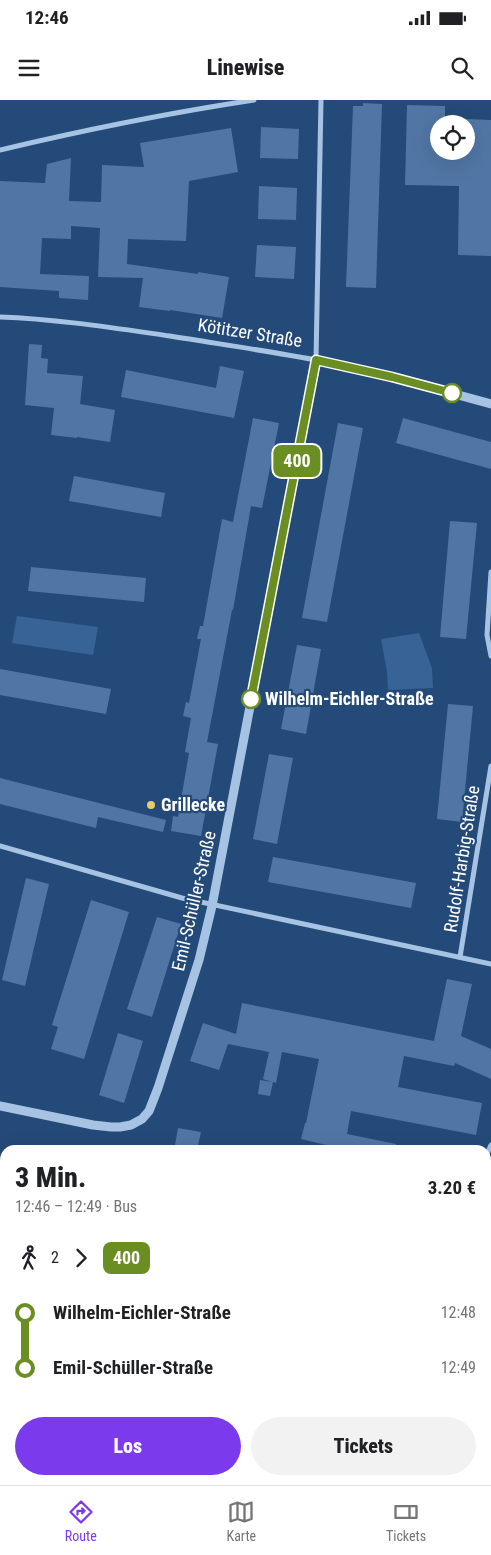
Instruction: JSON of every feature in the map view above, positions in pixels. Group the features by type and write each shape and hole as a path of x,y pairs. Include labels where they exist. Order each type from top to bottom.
{"street":[{"path":"0,150 185,110 254,100"},
{"name":"Emil-Schüller-Straße","path":"0,1106 111,1127 131,1125 142,1119 149,1111 158,1088 200,960 212,906 316,360 321,100"},
{"name":"Kötitzer Straße","path":"0,316 101,326 277,352 392,377 491,404"},
{"path":"491,572 487,635 491,656"},
{"name":"Rudolf-Harbig-Straße","path":"460,957 491,766"},
{"path":"0,846 104,877 212,906 491,964"}],"shaded area":[{"path":"17,616 98,627 93,655 12,643"},
{"path":"419,633 432,668 433,688 388,690 381,639"}],"building":[{"path":"363,103 382,104 376,288 346,287 353,106 363,106"},
{"path":"407,105 445,106 445,115 430,115 430,160 475,160 475,119 491,120 491,256 458,255 459,186 405,185"},
{"path":"261,127 299,129 298,159 260,158"},
{"path":"231,128 238,172 189,181 186,241 128,239 127,264 229,277 222,318 139,307 143,278 98,277 100,228 71,226 71,239 42,238 40,274 89,276 88,300 59,298 59,291 0,287 0,181 45,183 47,164 71,158 69,201 101,202 102,165 144,167 140,143"},
{"path":"259,186 297,188 296,220 258,219"},
{"path":"257,245 296,247 294,279 255,277"},
{"path":"29,344 42,345 41,358 48,359 47,373 83,376 80,404 115,410 110,442 51,435 54,408 25,405"},
{"path":"220,366 244,371 234,418 121,397 126,370 216,388"},
{"path":"253,418 279,423 262,508 251,506 207,742 218,744 201,836 171,831 173,816 178,817 189,753 185,752 191,718 183,716 186,702 189,703 201,639 197,639 200,626 203,626 222,519 233,522"},
{"path":"403,418 491,442 491,469 396,443"},
{"path":"338,423 363,428 327,622 302,618"},
{"path":"74,476 165,493 161,517 69,501"},
{"path":"450,521 477,523 466,639 440,637"},
{"path":"31,567 146,578 144,602 28,591"},
{"path":"297,645 321,649 306,734 281,729"},
{"path":"0,669 111,689 106,714 0,695"},
{"path":"448,704 473,706 462,822 437,819"},
{"path":"269,754 293,758 277,844 253,839"},
{"path":"0,778 166,820 163,832 98,817 96,828 0,804"},
{"path":"273,857 416,883 411,908 268,882"},
{"path":"26,878 49,884 25,986 2,980"},
{"path":"91,900 129,912 84,1059 51,1049 58,1027 52,1025"},
{"path":"157,917 181,924 152,1017 127,1009"},
{"path":"447,979 472,984 461,1036 491,1049 491,1079 455,1063 454,1066 404,1056 398,1087 482,1103 476,1135 351,1111 347,1134 396,1145 326,1145 301,1139 319,1059 282,1052 276,1083 273,1082 270,1096 258,1094 260,1080 272,1082 263,1079 269,1052 228,1044 219,1070 190,1061 203,1023 236,1034 242,1003 434,1041"},
{"path":"118,1033 143,1041 124,1103 99,1095"},
{"path":"178,1128 201,1132 198,1145 175,1145"}],"bus line":[{"name":"400","path":"251,699 316,360 452,393"}],"place":[{"name":"Wilhelm-Eichler-Straße","path":"251,699"},
{"name":"Grillecke","path":"151,805"}]}
